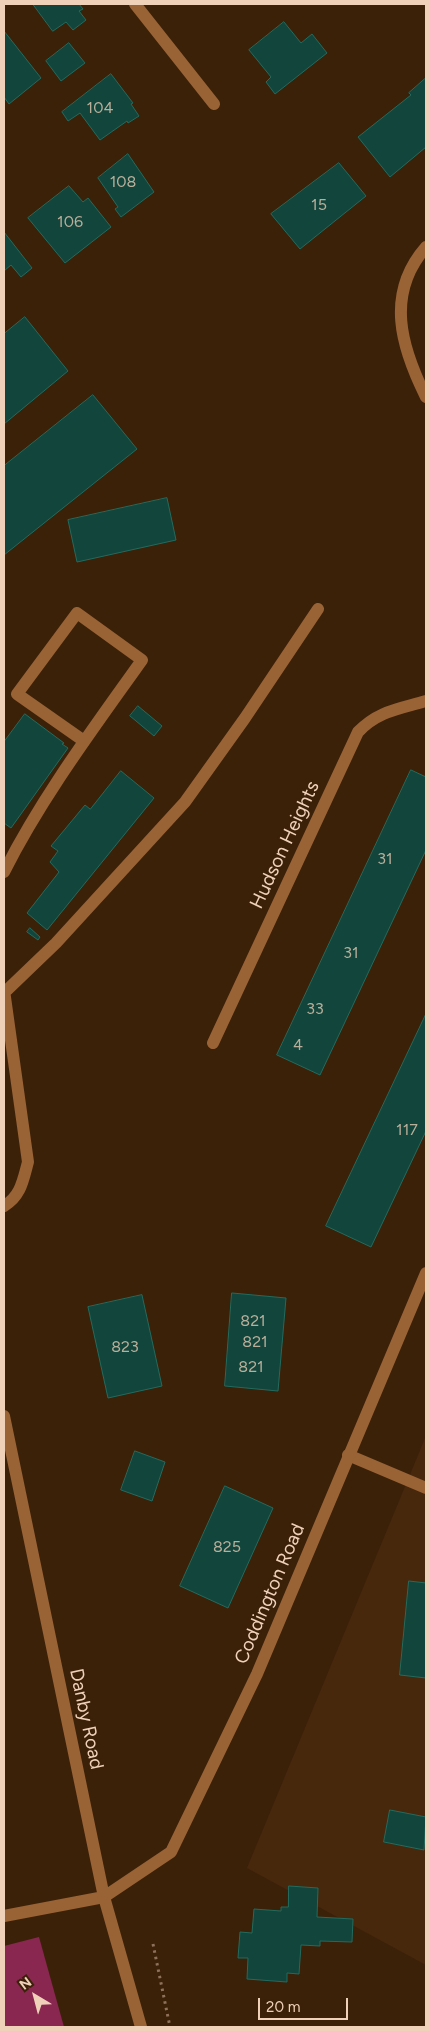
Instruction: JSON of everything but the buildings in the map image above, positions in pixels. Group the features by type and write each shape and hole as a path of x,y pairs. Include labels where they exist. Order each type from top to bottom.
{"street":[{"path":"134,4 214,104"},
{"path":"426,247 419,255 407,279 402,297 400,318 404,347 410,365 426,397"},
{"path":"4,1206 13,1201 22,1186 28,1162 4,991 56,943 185,802 245,718 318,609"},
{"path":"4,872 22,836 84,742 142,660 77,613 17,694 84,742"},
{"name":"Hudson Heights","path":"212,1043 358,732 371,719 381,714 426,701"},
{"name":"Coddington Road","path":"104,1897 171,1852 257,1674 426,1273"},
{"name":"Danby Road","path":"4,1416 104,1897 140,2027"},
{"path":"348,1456 426,1488"},
{"path":"4,1916 104,1897"}],"path":[{"path":"153,1944 170,2027"}],"shaded area":[{"path":"426,1436 426,1965 247,1868"},
{"path":"39,1937 64,2027 4,2027 4,1946"}]}
